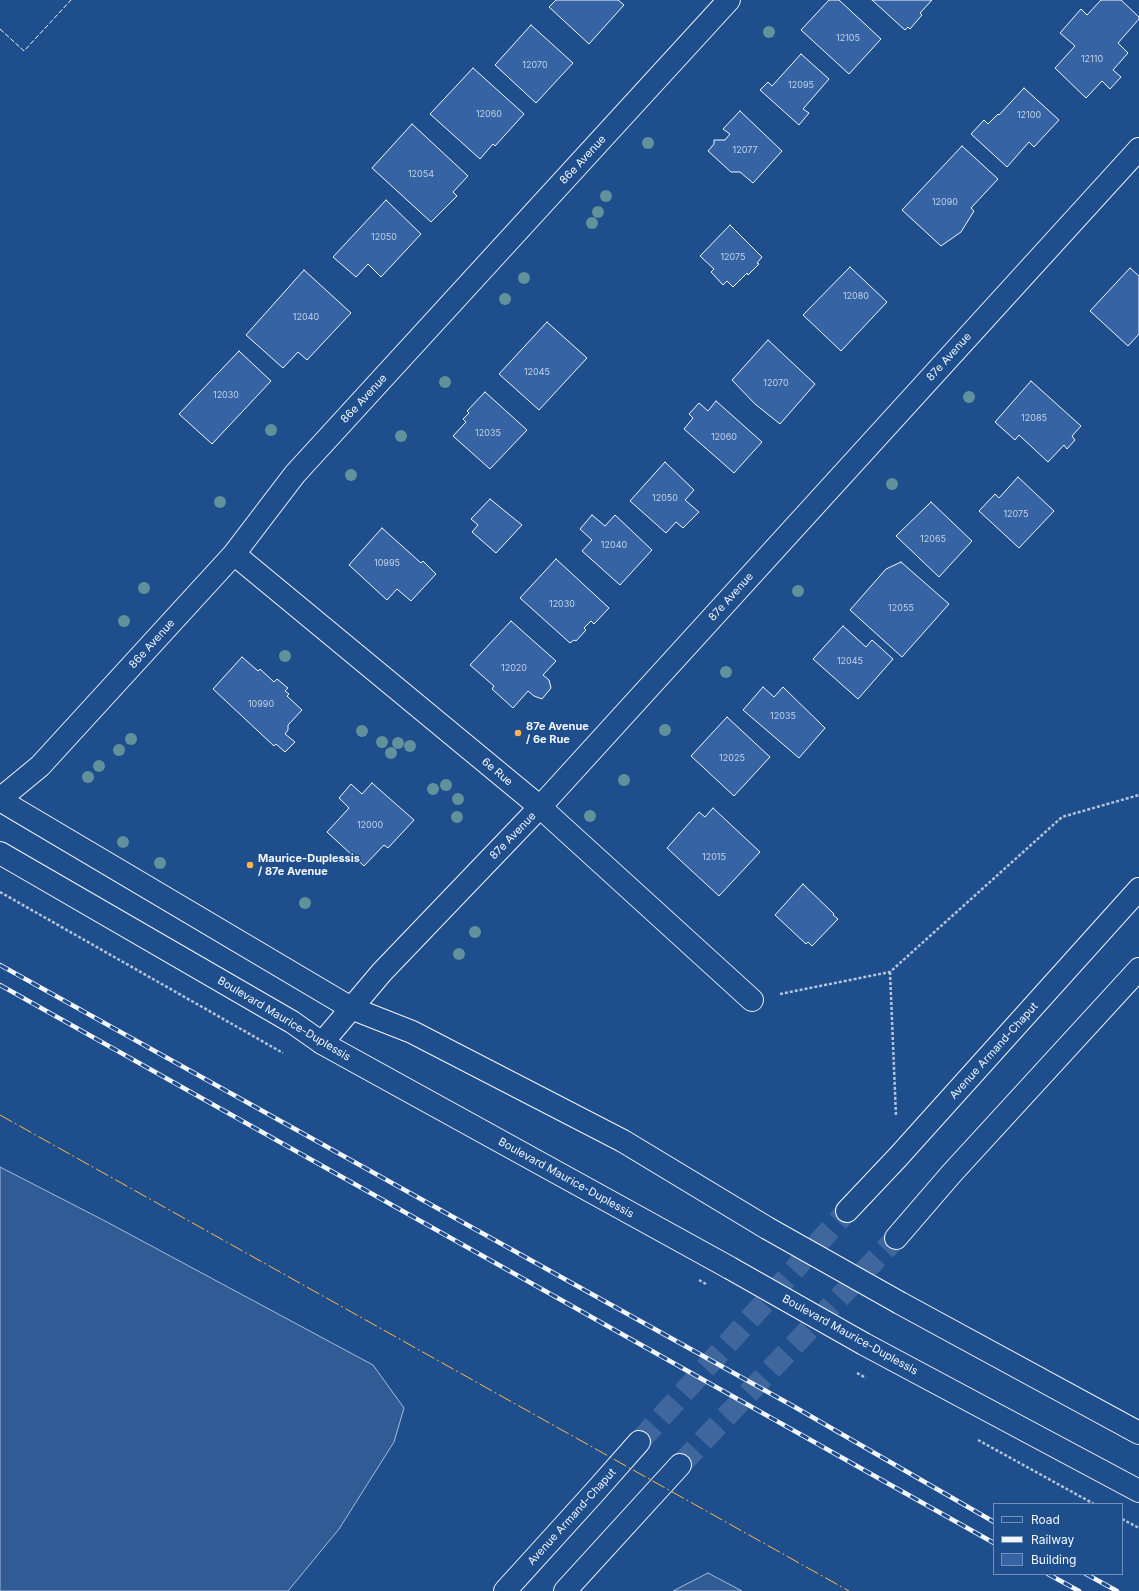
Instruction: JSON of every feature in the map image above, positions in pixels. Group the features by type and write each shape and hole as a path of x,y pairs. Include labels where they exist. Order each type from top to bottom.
{"street":[{"name":"86e Avenue","path":"0,799 40,766 234,554 295,474 729,0"},
{"name":"87e Avenue","path":"322,1043 350,1008 389,965 540,808 1139,149"},
{"name":"6e Rue","path":"234,554 540,808 752,1000"},
{"path":"0,799 350,1008 412,1032 609,1134 767,1228 900,1303 1139,1433"},
{"name":"Boulevard Maurice-Duplessis","path":"0,853 292,1022 322,1043 730,1268 864,1344 1139,1491"},
{"name":"Avenue Armand-Chaput","path":"847,1211 898,1157 1139,889"},
{"path":"896,1238 952,1173 1139,969"},
{"name":"Avenue Armand-Chaput","path":"505,1591 638,1442"},
{"path":"566,1591 680,1465"}],"path":[{"path":"752,1000 890,972 1062,817 1139,795"},
{"path":"890,972 898,1157"},
{"path":"1123,1520 1139,1528"}],"shaded area":[{"path":"0,1167 105,1221 373,1365 404,1408 394,1442 339,1529 288,1591 0,1591"},
{"path":"708,1573 742,1591 673,1591"}],"building":[{"path":"556,0 618,0 624,5 589,44 549,7"},
{"path":"829,0 839,0 881,39 849,74 801,30"},
{"path":"872,0 932,0 920,13 922,15 910,29 908,27 905,30"},
{"path":"1101,0 1121,0 1139,17 1139,19 1118,43 1128,53 1113,70 1121,77 1110,89 1102,81 1086,98 1055,68 1075,46 1060,33 1081,9 1087,15"},
{"path":"531,25 573,63 536,103 495,65"},
{"path":"801,54 829,79 803,109 809,113 799,125 760,90 768,82 772,86"},
{"path":"473,68 524,114 495,146 493,144 480,159 430,114"},
{"path":"1024,88 1059,120 1034,147 1029,142 1007,167 971,134 984,120 988,124 998,114 999,115"},
{"path":"740,111 782,151 753,183 740,172 731,172 708,151 714,144 714,140 725,140 730,134 723,129"},
{"path":"412,124 468,176 453,192 457,196 431,222 372,168"},
{"path":"962,146 998,179 971,208 974,211 961,232 941,246 902,210"},
{"path":"386,200 421,234 381,277 368,264 356,277 333,257"},
{"path":"730,225 762,257 757,263 759,264 748,275 747,273 733,287 727,281 723,285 711,272 714,269 700,256"},
{"path":"850,267 887,302 841,351 803,315"},
{"path":"1130,268 1139,276 1139,334 1128,346 1090,311"},
{"path":"304,270 351,313 307,360 298,352 283,368 246,335"},
{"path":"547,322 587,358 539,410 499,374"},
{"path":"768,340 815,384 780,424 755,404 732,380"},
{"path":"239,351 271,381 212,444 179,414"},
{"path":"1031,381 1081,426 1072,436 1075,440 1067,449 1064,445 1048,462 1019,435 1015,440 995,422"},
{"path":"485,392 527,430 490,469 453,436 466,422 463,419 469,413 467,411"},
{"path":"716,401 762,442 734,473 684,429 693,418 689,414 699,403 708,411"},
{"path":"665,462 694,490 685,500 699,512 683,528 676,522 666,533 630,501"},
{"path":"1018,477 1054,511 1019,548 979,511 995,494 999,498"},
{"path":"490,499 522,525 496,553 472,532 478,525 471,519"},
{"path":"931,502 972,541 939,577 896,536"},
{"path":"592,515 605,526 615,515 652,550 620,585 582,551 592,540 580,529"},
{"path":"382,528 421,563 423,561 436,574 411,601 397,589 387,600 349,565"},
{"path":"556,559 609,608 594,624 591,621 584,628 586,630 576,641 574,640 570,643 520,598"},
{"path":"901,562 949,604 902,657 850,610 886,569"},
{"path":"511,621 556,661 543,675 549,680 551,688 542,699 534,696 528,691 513,708 492,689 494,686 470,665"},
{"path":"843,626 866,647 872,640 893,659 858,699 813,659"},
{"path":"242,657 258,671 260,669 274,682 277,679 288,688 285,691 289,694 287,696 302,710 288,725 288,730 285,734 295,742 285,752 276,744 274,746 213,689"},
{"path":"763,687 774,697 783,687 825,728 799,758 743,710"},
{"path":"727,717 770,757 734,796 691,756"},
{"path":"372,783 414,820 388,848 384,845 364,866 327,832 349,808 339,798 351,784 362,794"},
{"path":"713,808 760,852 719,896 667,848 699,812 705,817"},
{"path":"803,884 838,919 812,946 808,942 806,944 775,915"}],"tunnel":[{"path":"639,1442 847,1211"},
{"path":"680,1465 896,1238"}],"railway":[{"path":"0,965 793,1406 993,1521"},
{"path":"0,985 993,1542"},
{"path":"1050,1575 1079,1591"},
{"path":"1088,1575 1117,1591"}],"fence":[{"path":"0,29 24,51 71,0"}],"power":[{"path":"0,1115 849,1591"}],"place":[{"name":"87e Avenue / 6e Rue","path":"518,733"},
{"name":"Maurice-Duplessis / 87e Avenue","path":"250,865"}]}
